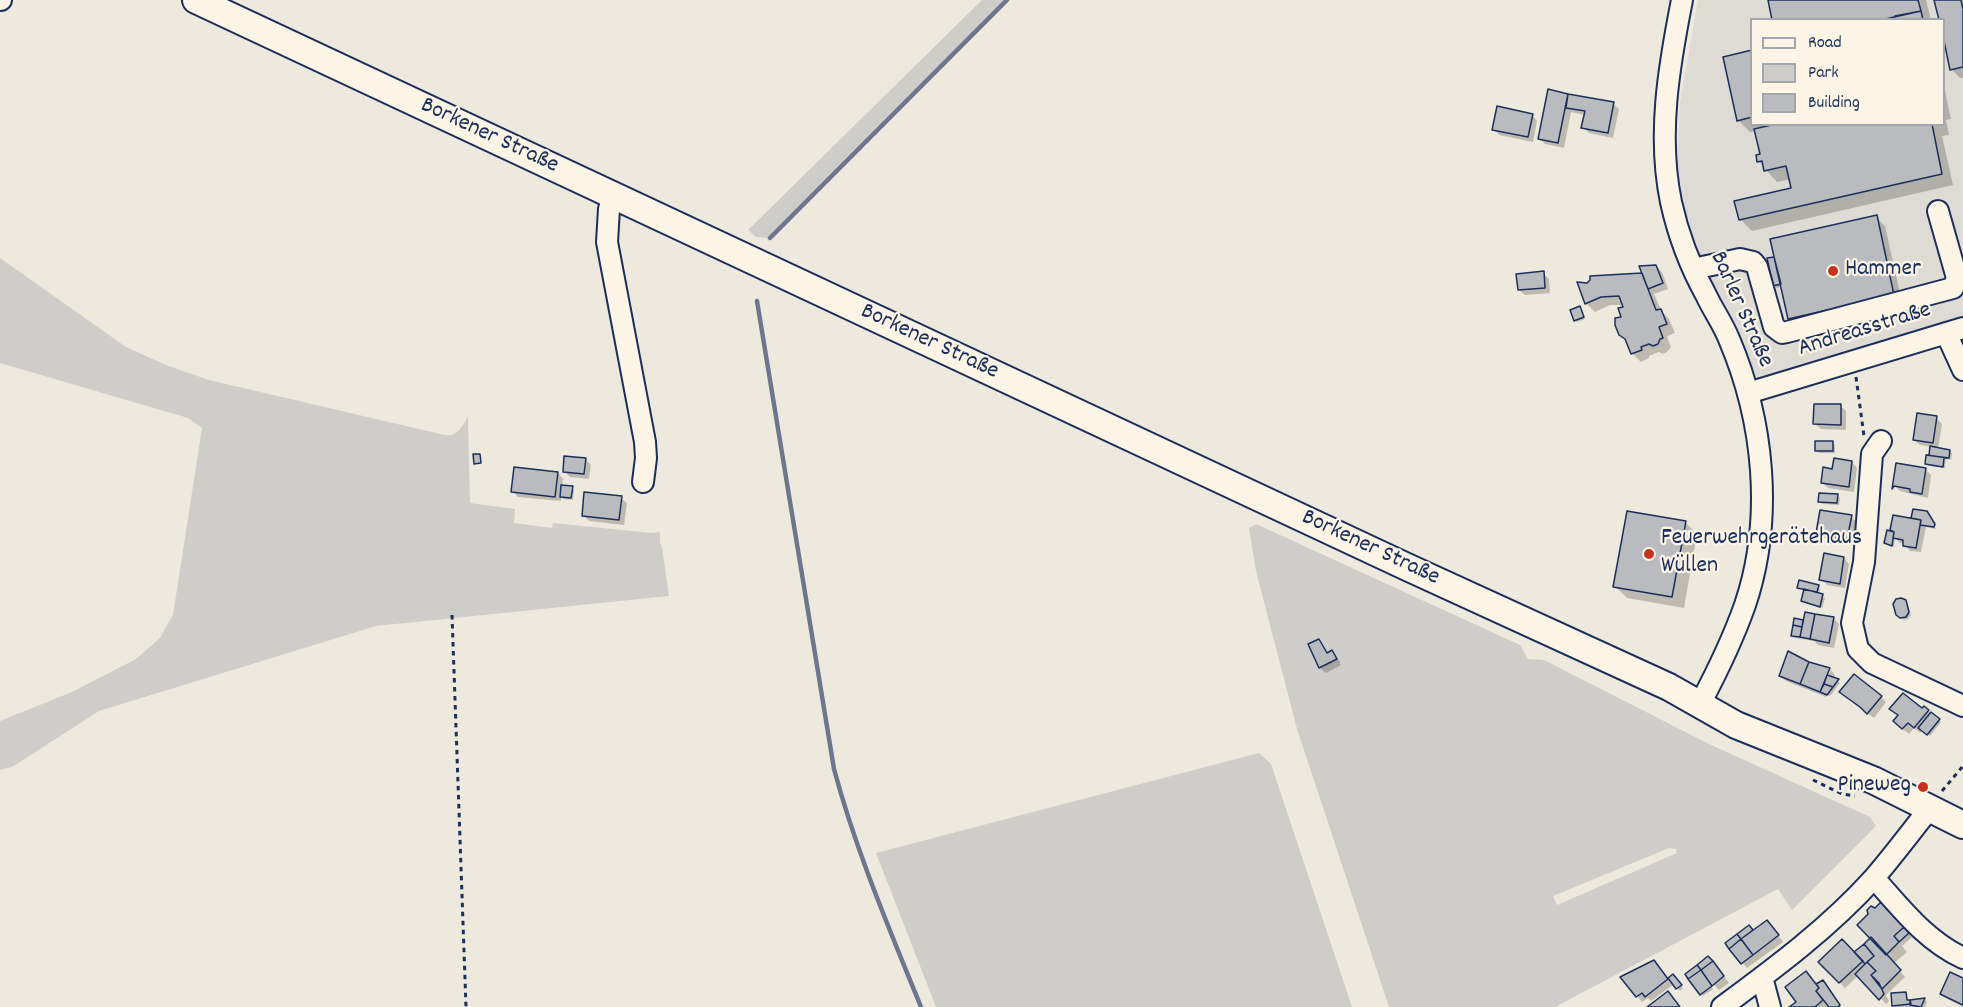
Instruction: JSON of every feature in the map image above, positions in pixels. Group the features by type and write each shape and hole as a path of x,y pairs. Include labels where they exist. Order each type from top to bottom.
{"main road":[{"name":"Borkener Straße","path":"196,0 1664,685 1736,724 1873,780 1963,825"}],"street":[{"name":"Barler Straße","path":"1682,0 1668,87 1664,130 1665,170 1678,231 1693,269 1728,337 1748,393 1755,420 1762,477 1758,543 1745,603 1727,650 1700,704"},
{"path":"613,196 609,209 607,242 645,442 643,482"},
{"path":"1693,269 1740,259 1753,262 1757,267 1774,327 1782,333 1787,332 1953,288 1957,278 1938,211"},
{"path":"1954,331 1963,370"},
{"name":"Andreasstraße","path":"1748,393 1954,331"},
{"path":"1876,448 1864,562 1852,623 1858,649 1872,663 1963,706"},
{"path":"1722,1007 1825,926 1874,878 1929,809"},
{"path":"1874,878 1914,924 1935,942 1963,958"},
{"path":"1762,977 1770,1007"}],"path":[{"path":"1855,362 1863,434 1876,448"},
{"path":"452,615 466,1007"},
{"path":"1929,809 1963,766"}],"shaded area":[{"path":"1698,0 1963,0 1963,321 1755,385 1692,245 1677,167 1680,103"}],"green space":[{"path":"982,0 1007,0 770,238 756,237 748,230"},
{"path":"0,258 126,347 166,365 209,380 445,435 458,431 468,417 470,503 515,509 514,523 552,528 553,523 660,532 669,596 376,626 99,711 12,767 0,770 0,721 72,692 136,659 160,638 173,615 202,428 188,418 0,363"},
{"path":"1256,524 1520,645 1528,659 1544,660 1709,744 1870,817 1876,826 1792,910 1778,889 1555,1007 1389,1007 1297,729 1256,571 1249,528","holes":["1669,848 1676,849 1677,853 1557,905 1553,896"]},
{"path":"1259,753 1271,764 1352,1007 936,1007 876,853"}],"building":[{"path":"1768,0 1918,0 1921,11 1890,18 1772,18"},
{"path":"1934,0 1961,0 1963,67 1950,70 1945,46 1945,18 1938,18"},
{"path":"1921,11 1923,18 1896,18 1895,16"},
{"path":"1750,50 1750,118 1737,121 1723,57"},
{"path":"1548,89 1568,94 1558,143 1538,139"},
{"path":"1568,94 1614,102 1608,133 1581,128 1585,111 1566,108"},
{"path":"1497,106 1533,114 1528,137 1492,130"},
{"path":"1767,126 1932,126 1942,174 1739,220 1734,201 1791,188 1786,166 1764,171 1762,161 1757,162 1756,155 1760,154 1754,129"},
{"name":"Hammer","path":"1877,215 1894,295 1788,319 1770,239"},
{"path":"1774,257 1781,284 1773,286 1767,258"},
{"path":"1656,265 1663,283 1648,289 1639,266"},
{"path":"1544,271 1545,288 1518,290 1516,274"},
{"path":"1642,273 1656,310 1661,309 1667,324 1659,327 1663,338 1658,344 1653,346 1649,344 1641,347 1642,350 1631,354 1625,339 1619,335 1615,325 1615,318 1621,317 1618,308 1623,307 1619,296 1601,297 1585,304 1577,282 1587,283 1590,276"},
{"path":"1580,306 1584,317 1574,321 1570,310"},
{"path":"1814,404 1841,404 1841,425 1813,424"},
{"path":"1917,413 1937,416 1933,443 1913,440"},
{"path":"1815,441 1833,441 1833,451 1815,451"},
{"path":"1930,446 1950,450 1949,458 1926,455 1929,455"},
{"path":"473,454 480,454 481,463 474,464"},
{"path":"1926,455 1949,458 1944,458 1943,467 1925,464"},
{"path":"564,456 586,458 584,474 563,472"},
{"path":"1834,458 1852,461 1849,487 1821,483 1823,467 1832,469"},
{"path":"1896,463 1926,468 1922,494 1894,486 1892,489"},
{"path":"514,467 558,472 555,497 511,492"},
{"path":"561,485 573,486 571,498 560,497"},
{"path":"584,492 622,496 619,520 582,516"},
{"path":"1819,493 1838,494 1837,503 1818,502"},
{"path":"1913,509 1927,511 1935,524 1934,527 1920,525 1921,520 1911,518"},
{"path":"1820,510 1852,515 1847,539 1816,533"},
{"name":"Feuerwehrgerätehaus Wüllen","path":"1627,511 1686,521 1672,597 1613,587"},
{"path":"1893,515 1921,520 1916,548 1903,546 1903,540 1893,538 1894,532 1890,530"},
{"path":"1887,530 1894,532 1892,546 1884,543"},
{"path":"1824,553 1844,557 1840,584 1819,580"},
{"path":"1799,580 1819,585 1817,592 1797,588"},
{"path":"1804,589 1823,594 1820,607 1801,601"},
{"path":"1896,599 1906,600 1909,612 1906,617 1900,618 1896,615 1893,604"},
{"path":"1805,612 1815,614 1810,639 1800,637"},
{"path":"1815,614 1834,617 1829,643 1810,639"},
{"path":"1794,618 1803,620 1802,627 1793,625"},
{"path":"1793,625 1802,627 1800,637 1791,636"},
{"path":"1319,639 1327,653 1332,650 1337,659 1319,668 1308,644"},
{"path":"1788,651 1809,662 1800,684 1779,676"},
{"path":"1809,662 1830,668 1820,692 1800,684"},
{"path":"1854,674 1882,696 1867,714 1839,692"},
{"path":"1827,675 1839,679 1833,687 1824,684"},
{"path":"1824,684 1833,687 1827,695 1820,692"},
{"path":"1903,693 1922,708 1924,706 1929,710 1914,728 1908,723 1902,729 1893,721 1898,715 1889,709"},
{"path":"1931,712 1940,719 1927,735 1918,728"},
{"path":"1881,902 1904,927 1894,936 1899,942 1886,955 1857,925 1868,914 1867,910 1871,906 1875,908"},
{"path":"1767,920 1779,935 1753,955 1741,939"},
{"path":"1749,925 1753,930 1741,939 1737,934"},
{"path":"1904,927 1909,933 1899,942 1894,936"},
{"path":"1737,934 1741,939 1729,949 1725,943"},
{"path":"1871,937 1901,970 1882,989 1871,975 1876,971 1867,962 1874,956 1864,944"},
{"path":"1741,939 1753,955 1741,964 1729,949"},
{"path":"1842,939 1863,961 1839,983 1818,962"},
{"path":"1864,944 1874,956 1865,964 1854,952"},
{"path":"1708,956 1713,961 1701,970 1697,965"},
{"path":"1654,960 1668,979 1645,997 1642,993 1636,997 1620,977"},
{"path":"1713,961 1724,976 1712,986 1701,970"},
{"path":"1867,962 1876,971 1871,975 1879,983 1884,994 1879,1000 1855,974"},
{"path":"1697,965 1701,970 1688,979 1685,974"},
{"path":"1701,970 1712,986 1700,995 1688,979"},
{"path":"1806,971 1819,988 1816,991 1823,1000 1815,1007 1789,1007 1796,1002 1785,987"},
{"path":"1950,972 1963,978 1963,1005 1940,994"},
{"path":"1673,974 1682,985 1676,989 1668,978"},
{"path":"1823,980 1840,1005 1838,1007 1829,1007 1816,991 1819,988 1816,984"},
{"path":"1668,991 1680,1007 1647,1007"},
{"path":"1906,992 1907,1000 1910,1000 1911,1004 1892,1006 1891,993"},
{"path":"1925,998 1921,1007 1910,1005 1910,1000"}],"waterway":[{"path":"770,238 1007,0"},
{"path":"757,301 834,769 863,860 921,1007"}],"place":[{"name":"Hammer","path":"1833,271"},
{"name":"Feuerwehrgerätehaus Wüllen","path":"1649,554"},
{"name":"Pineweg","path":"1923,787"}]}
